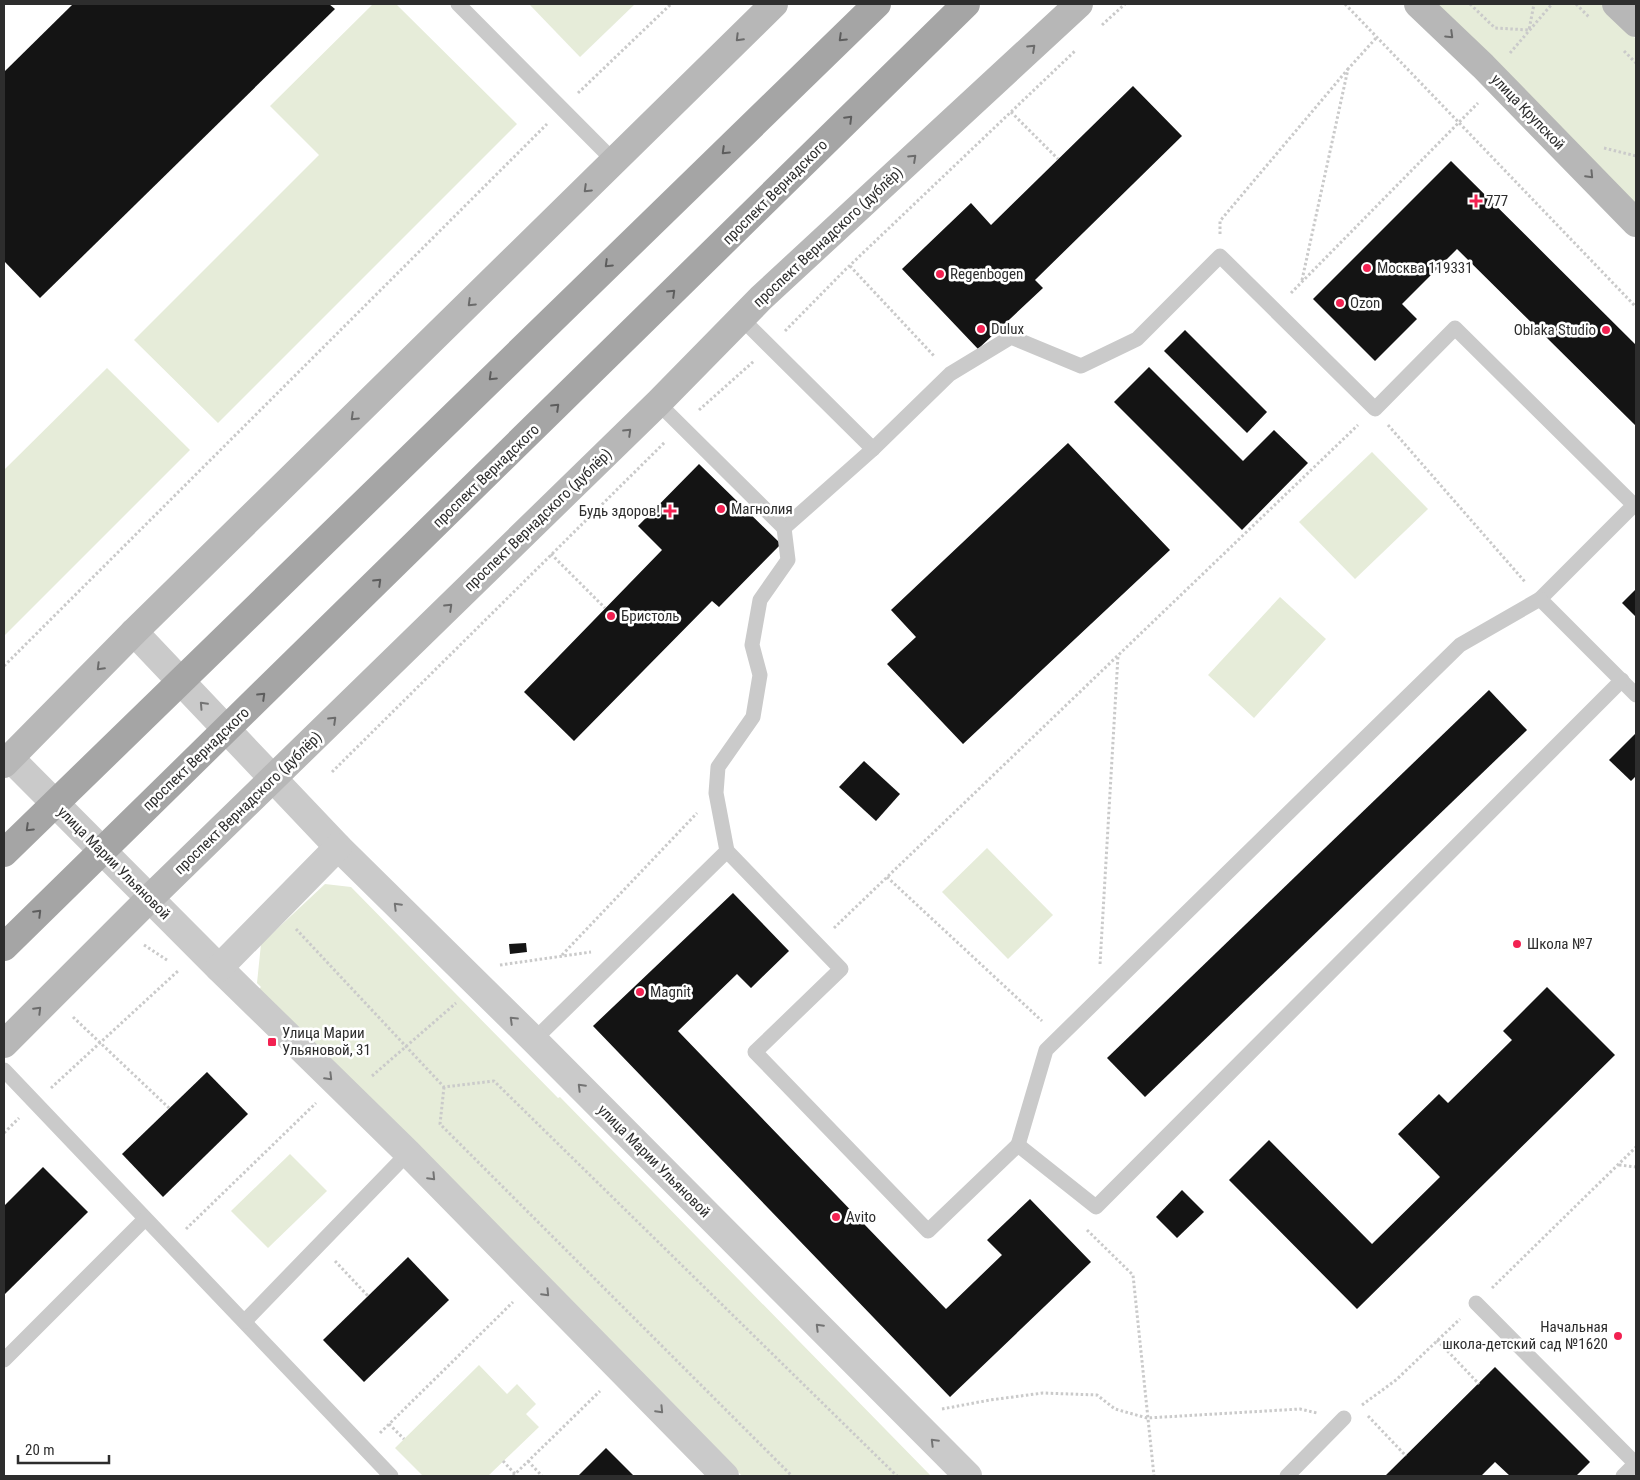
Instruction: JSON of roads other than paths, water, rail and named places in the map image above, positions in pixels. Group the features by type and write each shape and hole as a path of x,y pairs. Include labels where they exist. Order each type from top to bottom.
{"main road":[{"path":"4,853 877,4"},
{"name":"проспект Вернадского","path":"4,947 966,4"}],"street":[{"path":"7,761 134,632 774,4"},
{"name":"проспект Вернадского (дублёр)","path":"4,1044 150,898 658,403 741,318 1079,4"},
{"name":"улица Крупской","path":"1418,4 1483,66 1636,223"},
{"path":"1616,4 1636,24"},
{"name":"улица Марии Ульяновой","path":"134,632 338,847 534,1040 968,1476"},
{"name":"улица Марии Ульяновой","path":"7,761 55,803 349,1097 408,1153 725,1476"},
{"path":"219,968 338,847"}],"lane":[{"path":"458,4 615,162"},
{"path":"658,403 784,528 788,560 760,600 752,644 760,675 753,717 718,767 716,793 728,851 842,969 755,1052 928,1231 1018,1145 1046,1050 1460,644 1540,599 1634,505 1456,328 1374,409 1220,256 1137,339 1081,366 1011,337 950,374 873,449 784,528"},
{"path":"741,318 873,449"},
{"path":"1540,599 1636,695"},
{"path":"1018,1145 1096,1207 1622,680"},
{"path":"534,1040 728,851"},
{"path":"4,1070 391,1476"},
{"path":"245,1321 408,1153"},
{"path":"4,1360 145,1219"},
{"path":"1476,1304 1636,1464 1623,1476"},
{"path":"1287,1476 1344,1418"}],"place":[{"name":"777","path":"1476,201"},
{"name":"Москва 119331","path":"1367,268"},
{"name":"Regenbogen","path":"940,274"},
{"name":"Ozon","path":"1340,303"},
{"name":"Dulux","path":"981,329"},
{"name":"Oblaka Studio","path":"1606,330"},
{"name":"Магнолия","path":"721,509"},
{"name":"Будь здоров!","path":"670,511"},
{"name":"Бристоль","path":"611,616"},
{"name":"Школа №7","path":"1517,944"},
{"name":"Magnit","path":"640,992"},
{"name":"Улица Марии Ульяновой, 31","path":"272,1042"},
{"name":"Avito","path":"836,1217"},
{"name":"Начальная школа-детский сад №1620","path":"1618,1336"}]}
